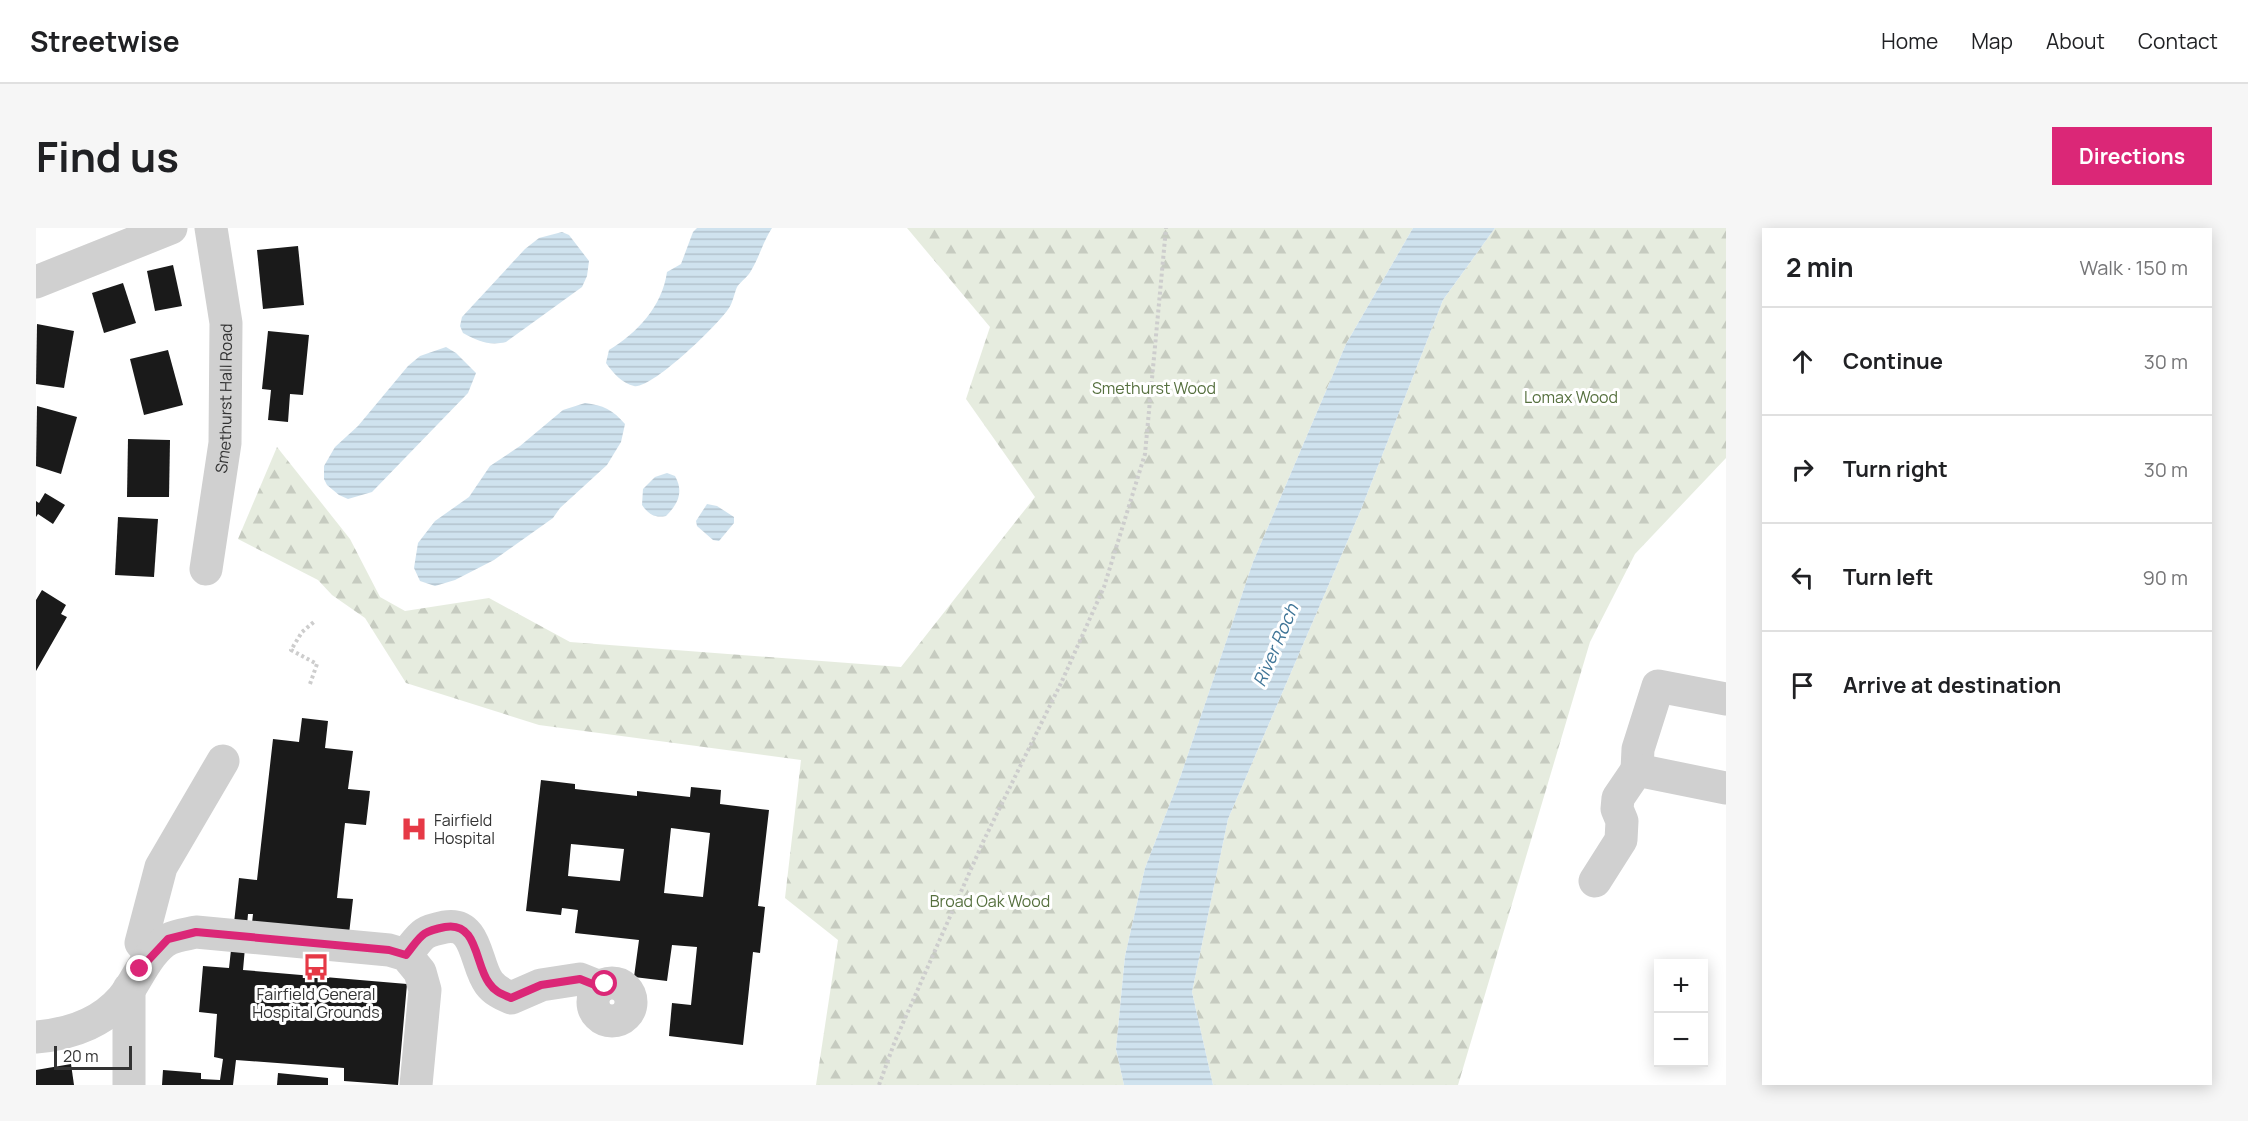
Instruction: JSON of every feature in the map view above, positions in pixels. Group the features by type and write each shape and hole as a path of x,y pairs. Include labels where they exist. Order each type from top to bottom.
{"street":[{"path":"36,282 171,228"},
{"name":"Smethurst Hall Road","path":"206,569 225,443 226,323 211,228"},
{"path":"1596,881 1621,840 1622,821 1617,809 1617,798 1637,770 1638,749 1658,686 1726,699"},
{"path":"36,1037 75,1030 95,1021 117,1006 129,989 140,969 143,944 161,867 223,761"},
{"path":"1637,770 1726,788"},
{"path":"406,955 425,931 454,926 466,932 473,943 487,982 496,992 511,998 541,985 580,979 600,987"},
{"path":"143,944 196,932 389,950 406,955 420,972 425,990 416,1085"},
{"path":"129,989 129,1085"}],"path":[{"path":"879,1085 983,842 1062,681 1104,587 1145,454 1166,228"},
{"path":"310,684 317,664 291,650 302,632 315,621"}],"green space":[{"path":"907,228 1413,228 1346,344 1253,562 1181,775 1145,868 1125,956 1116,1049 1124,1085 816,1085 838,940 785,898 801,760 539,725 406,683 365,618 332,595 318,580 238,539 277,447 350,539 380,597 405,611 489,598 570,642 901,667 1035,497 966,399 990,327"},
{"name":"Lomax Wood","path":"1495,228 1726,228 1726,458 1635,554 1590,642 1458,1085 1213,1085 1192,992 1228,819 1360,512 1443,300"}],"water":[{"path":"697,228 772,228 751,272 737,287 730,306 723,316 684,355 655,378 643,384 630,385 618,377 606,363 609,350 629,336 647,318 660,297 667,272 681,264 693,232"},
{"name":"River Roch","path":"1413,228 1495,228 1443,300 1360,512 1228,819 1192,992 1213,1085 1124,1085 1116,1049 1125,956 1145,868 1181,775 1253,562 1346,344"},
{"path":"562,232 569,235 589,261 587,276 582,287 506,342 484,342 463,333 460,326 462,317 525,249 539,238"},
{"path":"446,347 456,353 476,373 468,393 372,492 348,499 339,495 327,485 324,479 324,466 335,447 358,426 408,366 420,356"},
{"path":"585,403 607,409 625,424 621,442 607,465 560,508 553,518 494,560 455,580 435,586 420,581 414,568 418,543 435,521 469,497 490,466 520,446 563,410"},
{"path":"667,473 675,476 679,493 674,507 666,516 659,517 650,513 642,505 643,489 655,477"},
{"path":"707,504 717,506 734,517 734,523 719,541 713,540 697,526 696,521"}],"building":[{"path":"298,246 304,305 263,309 257,250"},
{"path":"173,265 182,306 155,311 147,271"},
{"path":"123,283 136,323 104,333 92,293"},
{"path":"37,324 74,331 64,388 36,384"},
{"path":"268,331 309,335 303,395 290,394 288,422 268,420 271,390 262,389"},
{"path":"168,350 183,405 144,415 130,359"},
{"path":"37,406 77,417 61,474 36,466"},
{"path":"128,439 170,440 169,497 127,497"},
{"path":"45,493 65,505 53,524 38,514 36,517 36,501 39,503"},
{"path":"118,517 158,519 154,577 115,575"},
{"path":"42,590 66,605 61,614 67,617 36,671 36,600"},
{"path":"302,718 328,721 325,748 353,751 348,789 370,791 366,825 345,823 337,898 353,899 349,934 252,923 253,914 248,914 243,970 407,984 398,1085 344,1081 344,1068 236,1060 233,1085 162,1085 163,1070 201,1073 201,1079 220,1080 223,1059 214,1057 217,1014 199,1012 203,966 229,968 239,878 257,880 273,739 299,742"},
{"path":"541,780 575,784 575,789 637,796 637,791 690,797 691,787 721,790 720,804 769,810 758,906 765,907 760,953 753,952 743,1045 669,1036 672,1003 691,1005 697,947 672,945 667,981 634,977 639,940 575,933 578,910 562,908 561,915 526,911","holes":["671,828 710,833 703,897 664,893","571,844 624,849 620,881 568,876"]},
{"path":"71,1064 74,1085 36,1085 36,1070"},
{"path":"278,1073 328,1078 328,1085 277,1085"}],"place":[{"name":"Fairfield Hospital","path":"414,829"},
{"name":"Fairfield General Hospital Grounds","path":"316,967"}],"route":[{"path":"140,969 168,939 196,932 389,950 406,955 425,931 454,926 466,932 473,943 487,982 496,992 511,998 541,985 580,979 600,987 605,984"}],"park label":[{"name":"Smethurst Wood","path":"1154,388"},
{"name":"Broad Oak Wood","path":"990,901"}]}
